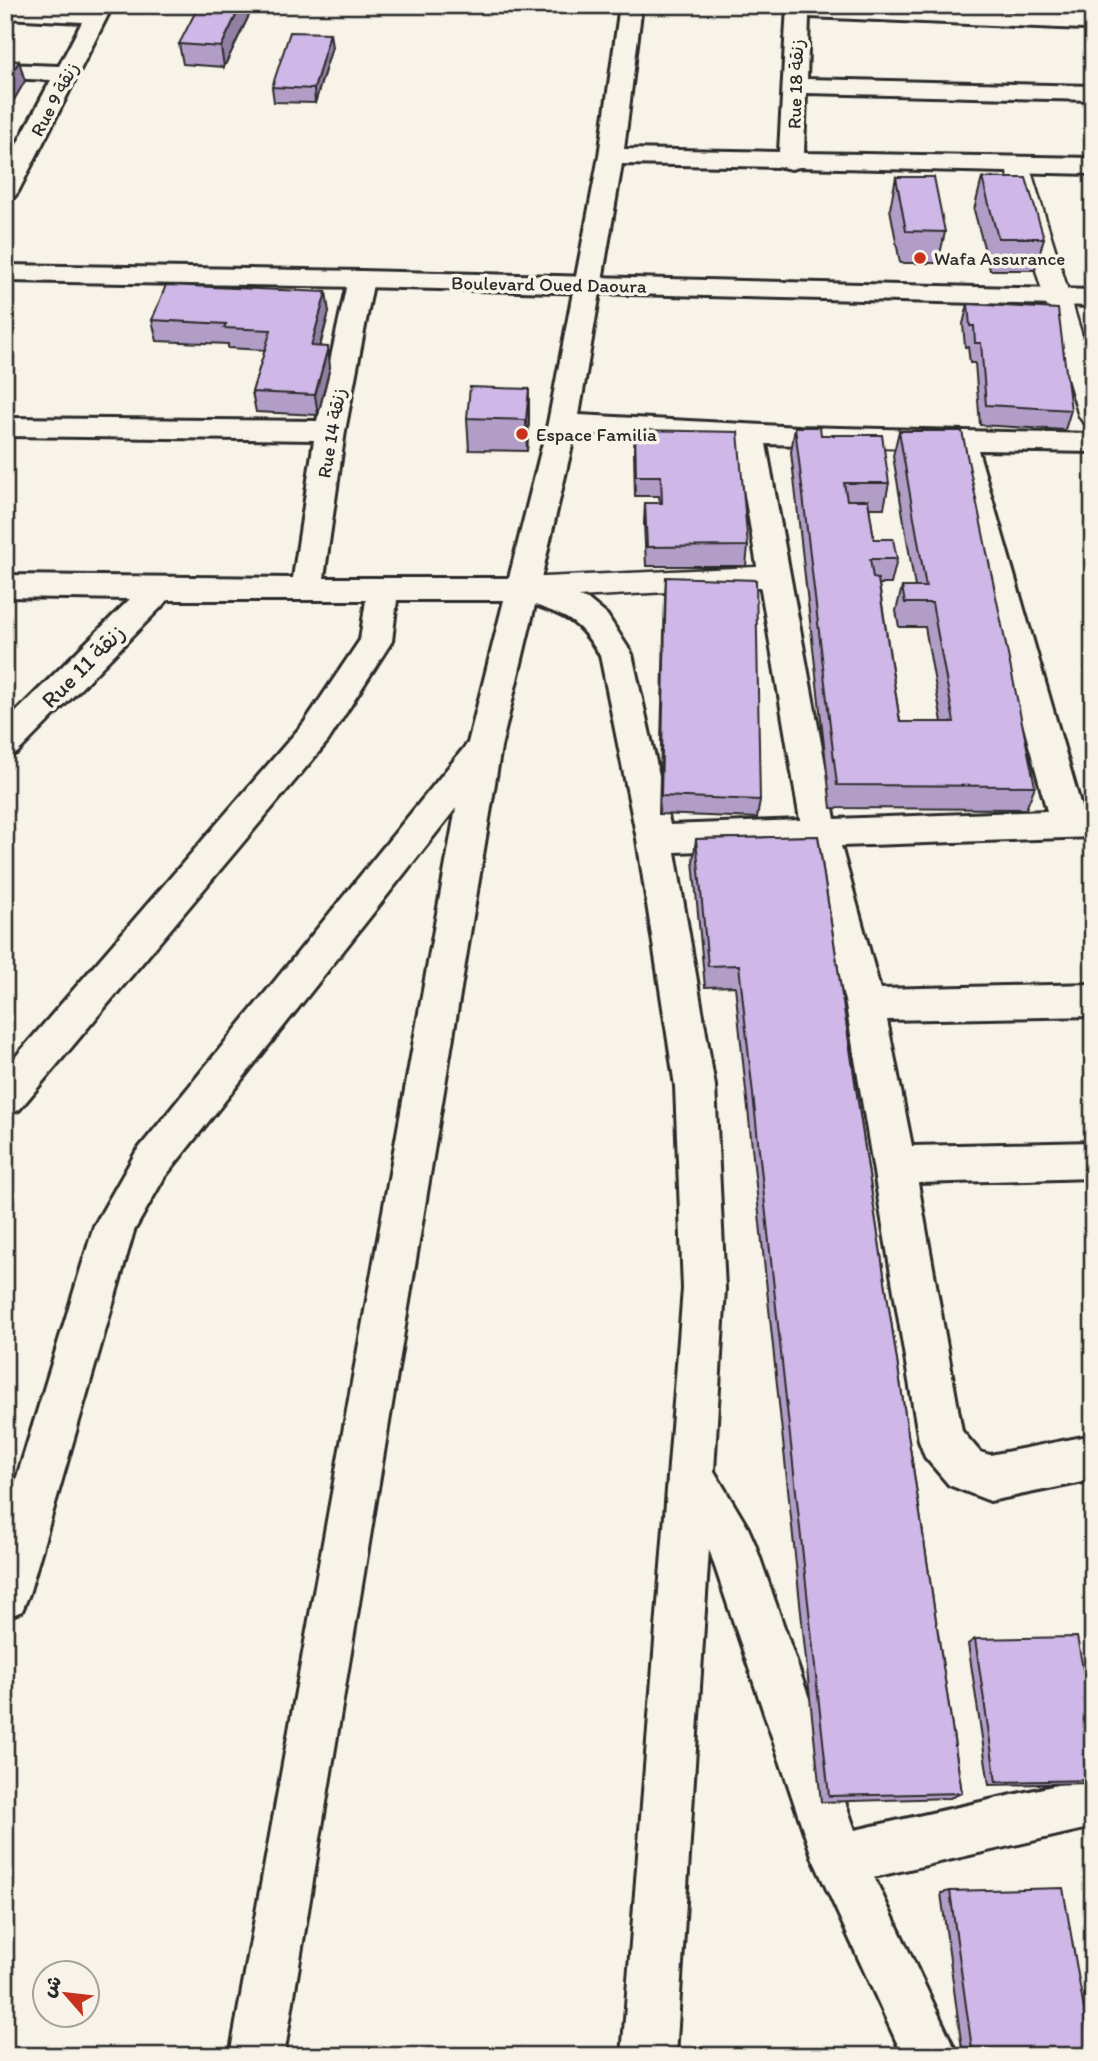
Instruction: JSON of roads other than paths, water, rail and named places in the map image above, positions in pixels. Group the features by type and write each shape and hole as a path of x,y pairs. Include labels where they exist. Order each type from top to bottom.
{"street":[{"path":"257,2056 484,747 563,423 611,156 631,5"},
{"path":"798,8 1085,22"},
{"name":"Rue 18 زنقة","path":"791,162 798,8"},
{"path":"5,11 99,11"},
{"name":"Rue 9 زنقة","path":"5,192 99,11"},
{"path":"5,71 68,72"},
{"path":"795,86 1093,93"},
{"path":"611,156 791,162 1093,166"},
{"path":"1017,165 1093,416"},
{"name":"Boulevard Oued Daoura","path":"5,273 361,279 1093,298"},
{"name":"Rue 14 زنقة","path":"307,588 330,431 361,279"},
{"path":"563,423 749,433 1093,443"},
{"path":"5,427 330,431"},
{"path":"749,433 820,832 864,1005 895,1165 941,1441 965,1469 990,1478 1093,1457"},
{"path":"655,839 1080,823 960,439"},
{"path":"5,586 160,589 523,589 775,576"},
{"name":"Rue 11 زنقة","path":"5,744 160,589"},
{"path":"5,1098 316,732 376,641 383,589"},
{"path":"523,589 579,609 596,623 616,654 655,839 695,1086 704,1289 649,2056"},
{"path":"5,1594 115,1226 150,1165 484,747"},
{"path":"864,1005 1093,1000"},
{"path":"895,1165 1093,1160"},
{"path":"689,1473 732,1544 839,1860 931,2056"},
{"path":"839,1860 1093,1801"}],"place":[{"name":"Wafa Assurance","path":"920,258"},
{"name":"Espace Familia","path":"522,434"}]}
